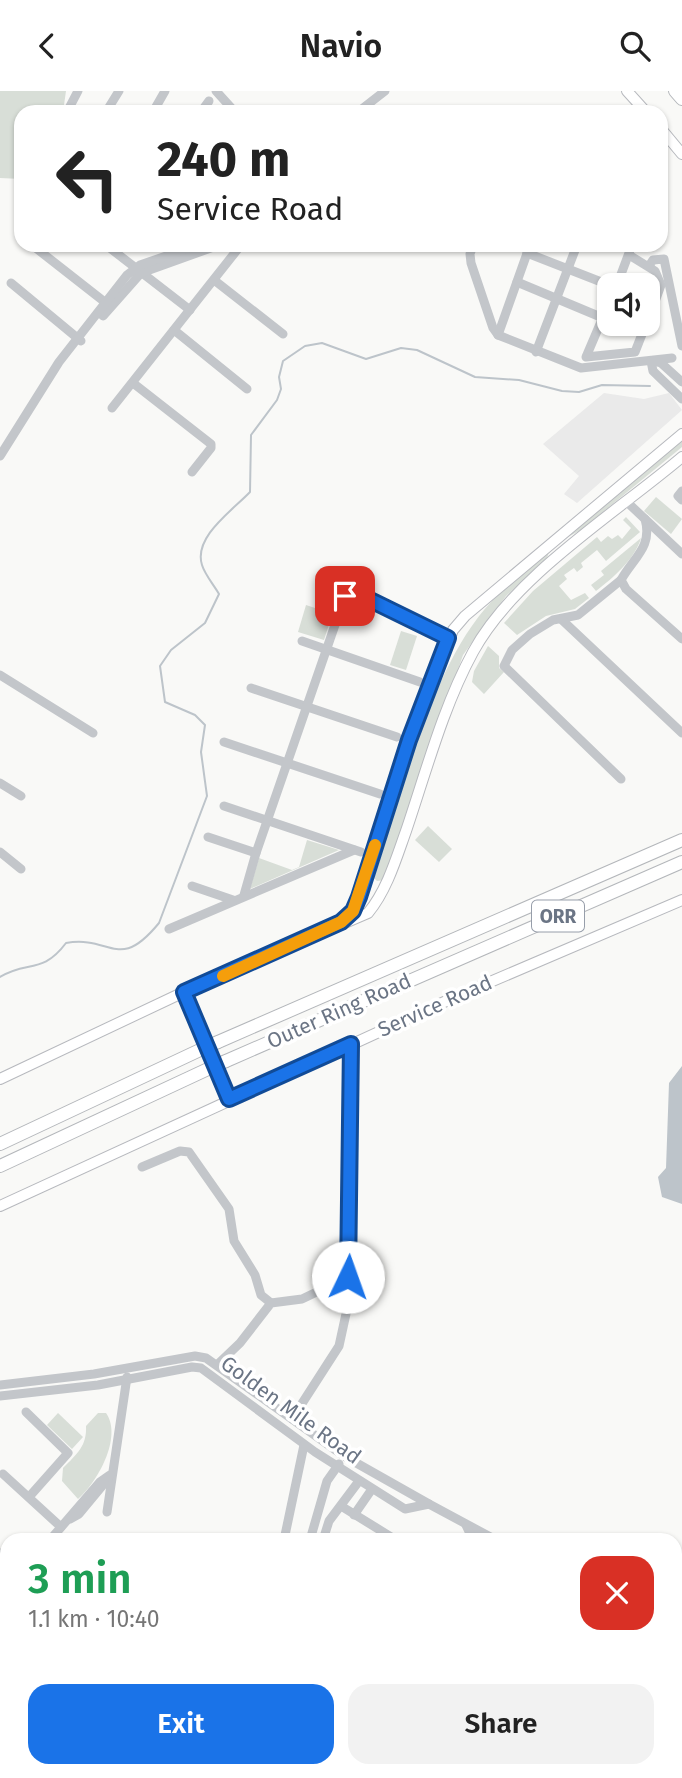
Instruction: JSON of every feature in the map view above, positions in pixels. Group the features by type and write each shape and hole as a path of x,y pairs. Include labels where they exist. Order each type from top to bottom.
{"highway":[{"path":"675,91 682,99"},
{"name":"Outer Ring Road","path":"0,1144 357,980 682,840"},
{"name":"Outer Ring Road","path":"0,1167 380,992 682,862"}],"main road":[{"path":"627,91 640,105"},
{"path":"668,137 682,154"},
{"path":"341,922 353,911 409,740 448,638 465,616 682,434"},
{"path":"0,1079 184,992 341,922 368,913 385,886 472,652 488,628 519,593 564,553 682,457"},
{"path":"555,541 564,553"},
{"path":"364,881 385,886"},
{"name":"Service Road","path":"0,1206 382,1030 682,900"},
{"path":"184,992 229,1099"}],"street":[{"path":"216,91 229,105"},
{"path":"367,105 385,91"},
{"path":"206,105 209,101"},
{"path":"41,252 106,303"},
{"path":"115,252 190,310"},
{"path":"80,340 106,303 138,270 181,252"},
{"path":"0,456 50,378 138,270 196,252"},
{"path":"112,408 236,252"},
{"path":"471,252 471,263 493,328 498,335 581,368 672,358"},
{"path":"498,335 528,252"},
{"path":"535,252 597,280"},
{"path":"536,352 575,252"},
{"path":"622,273 630,252"},
{"path":"633,252 654,273"},
{"path":"649,266 653,260 663,258 682,346"},
{"path":"214,280 283,334"},
{"path":"517,282 597,315"},
{"path":"11,283 80,340"},
{"path":"174,330 247,389"},
{"path":"581,368 597,332"},
{"path":"586,357 635,352 641,336"},
{"path":"651,361 665,367 682,382"},
{"path":"651,361 657,375 682,399"},
{"path":"657,375 665,367"},
{"path":"132,383 211,444 211,448 192,472"},
{"path":"682,491 678,496 682,500"},
{"path":"628,503 682,554"},
{"path":"621,779 504,666 506,657 542,625 578,615 621,580 645,547 648,531 645,519"},
{"path":"621,580 626,589 682,639"},
{"path":"244,895 286,763 345,596 354,592 448,638"},
{"path":"561,619 682,733"},
{"path":"302,641 420,682"},
{"path":"0,675 93,733"},
{"path":"251,688 397,737"},
{"path":"224,742 380,794"},
{"path":"0,783 21,796"},
{"path":"169,929 244,895 358,851 224,806"},
{"path":"208,837 256,853"},
{"path":"0,852 21,869"},
{"path":"192,885 233,900"},
{"path":"292,1419 339,1346 349,1300 351,1044"},
{"path":"142,1167 180,1151 189,1153 229,1209 234,1241 255,1275 261,1296 271,1303 302,1299 348,1277"},
{"path":"218,1364 240,1343 271,1303"},
{"name":"Golden Mile Road","path":"0,1385 128,1369 195,1356 218,1364 344,1456 482,1533"},
{"name":"Golden Mile Road","path":"0,1396 201,1368 304,1445 405,1509 429,1504"},
{"path":"107,1512 110,1475 128,1369"},
{"path":"26,1412 68,1453 29,1497"},
{"path":"285,1533 304,1445"},
{"path":"312,1533 327,1481 344,1456"},
{"path":"3,1473 64,1524"},
{"path":"56,1533 80,1504 110,1475"},
{"path":"325,1533 329,1521 359,1481"},
{"path":"354,1515 372,1489"},
{"path":"341,1506 384,1533"},
{"path":"466,1525 470,1533"}],"shaded area":[{"path":"0,91 66,91 64,105 14,105 14,179 0,178"},
{"path":"604,393 644,399 669,393 682,410 577,503 564,494 579,476 543,444"},
{"path":"682,438 682,447 581,530 566,538 564,536"},
{"path":"656,497 682,519 671,534 644,511"},
{"path":"626,517 640,532 606,561 597,550 581,563 583,567 577,572 574,568 564,575 567,579 559,586 571,600 585,593 589,598 575,609 546,616 517,635 504,623 533,591 597,537 601,542 608,536 612,539 618,535 622,539 631,528 623,520"},
{"path":"641,538 629,561 596,591 591,585 604,575 601,571"},
{"path":"549,552 547,558 506,596 463,655 385,880 377,881 374,878 408,770 435,694 452,659 492,601 512,581"},
{"path":"323,594 337,599 324,640 298,632 306,605 318,609"},
{"path":"401,631 417,636 406,670 390,665"},
{"path":"488,646 499,656 499,668 504,672 484,694 472,682 474,671"},
{"path":"428,826 452,849 439,862 415,840"},
{"path":"307,840 339,850 250,889 259,858 292,870 299,867"},
{"path":"682,1066 682,1204 662,1197 658,1177 666,1168 669,1083"},
{"path":"58,1413 83,1437 72,1449 47,1425"},
{"path":"98,1413 106,1413 110,1423 110,1447 100,1471 78,1499 62,1481 63,1468 80,1449 85,1439 86,1426"}],"waterway":[{"path":"0,977 42,963 66,943 82,942 114,949 134,946 159,923 207,796 201,752 205,725 195,715 165,702 160,666 171,650 205,623 219,594 202,565 203,544 216,525 250,492 251,435 277,400 281,389 279,377 283,361 305,346 322,343 366,359 401,348 417,350 475,377 519,380 562,391 579,392 602,385 650,386"}],"slow traffic":[{"path":"223,976 268,958 341,922 353,911 375,845"}],"route":[{"path":"345,596 354,592 448,638 409,740 359,897 353,911 341,922 268,958 184,992 229,1099 351,1044 348,1277"}]}
